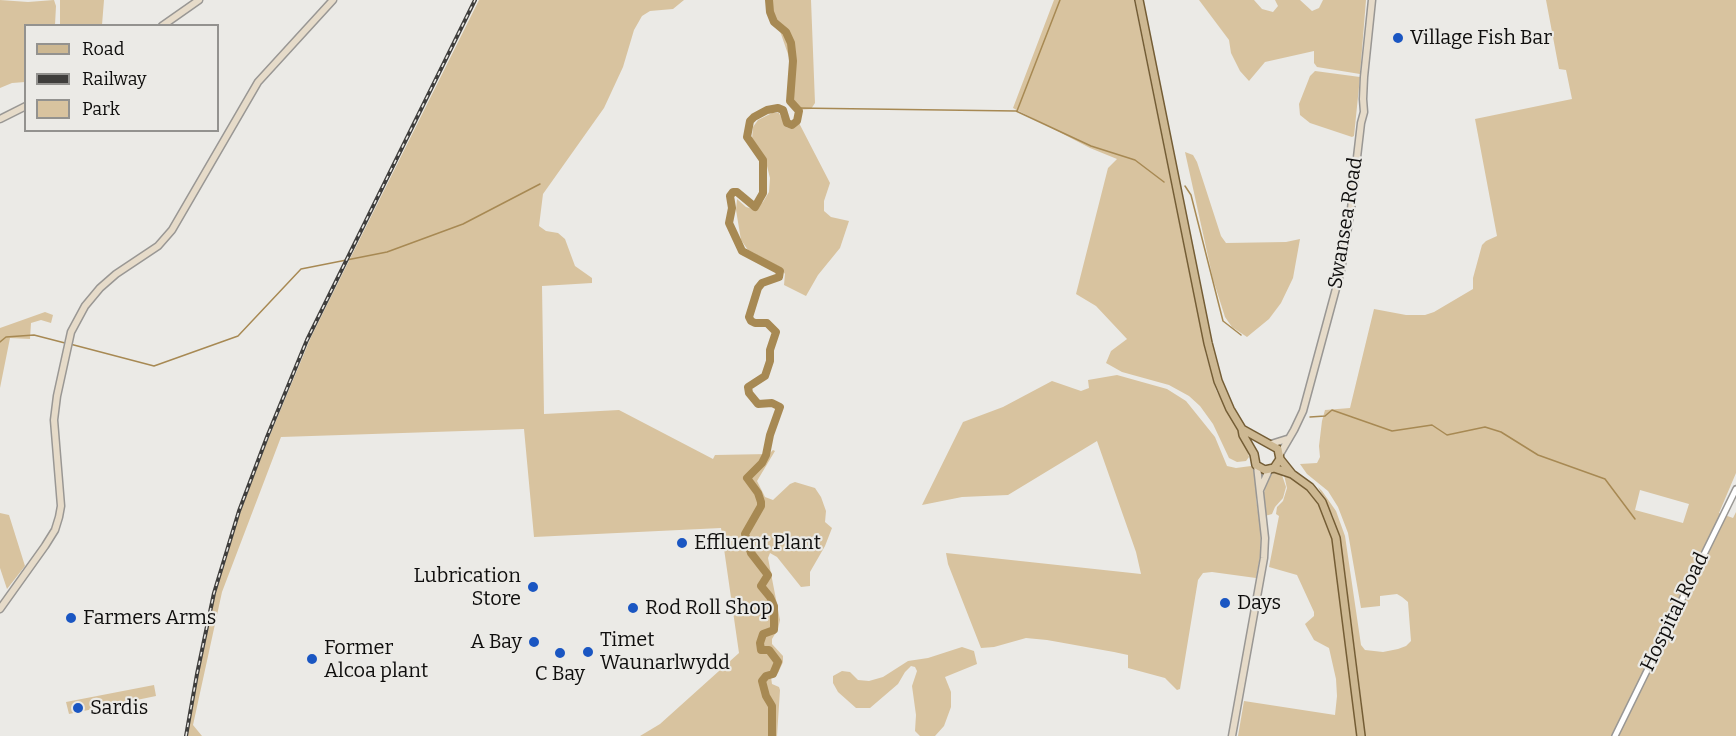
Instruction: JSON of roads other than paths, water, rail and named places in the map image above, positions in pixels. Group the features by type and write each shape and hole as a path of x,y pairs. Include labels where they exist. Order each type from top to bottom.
{"main road":[{"path":"165,24 199,0"},
{"path":"0,609 55,530 61,506 54,420 65,354 71,332 85,306 116,274 158,246 172,230 258,82 333,0"},
{"path":"1139,0 1212,361 1224,396 1254,454 1257,466 1265,538 1264,558 1232,736"},
{"name":"Swansea Road","path":"1280,457 1303,411 1341,270 1364,112 1362,99 1372,0"},
{"path":"2,118 24,107"},
{"path":"1242,429 1278,449 1280,457 1292,474 1310,487 1322,502 1336,538 1362,736"},
{"path":"1254,454 1257,448 1287,439"},
{"path":"1260,491 1280,457"},
{"path":"1257,466 1292,474"}],"street":[{"name":"Hospital Road","path":"1615,736 1736,489"}],"waterway":[{"path":"769,0 774,22 786,32 791,43 793,61 790,101 799,111 797,121 792,125 787,123 783,110 778,108 767,110 750,121 747,137 763,160 763,193 755,207 737,192 733,192 730,196 732,208 729,223 742,251 780,271 779,277 762,283 758,288 749,317 755,323 767,323 776,332 765,376 748,387 749,393 758,404 772,403 780,407 766,455 762,463 747,478 758,493 761,506 745,534 751,553 768,575 761,586 774,606 774,630 763,634 760,643 761,650 769,650 778,662 773,674 766,676 762,681 766,696 772,706 772,736"},
{"path":"1017,111 1060,0"},
{"path":"796,108 1016,111 1091,146 1135,160 1164,182"},
{"path":"70,344 154,366 238,336 301,269 387,252 463,224 540,184"},
{"path":"1185,186 1191,195 1223,321 1241,335"},
{"path":"0,342 6,337 34,335 65,343"},
{"path":"1310,417 1325,416 1332,410 1392,431 1432,425 1447,435 1485,427 1501,432 1538,455 1605,479 1635,519"}],"railway":[{"path":"186,736 214,593 239,511 267,437 307,340 475,0"}],"place":[{"name":"Village Fish Bar","path":"1398,38"},
{"name":"Effluent Plant","path":"682,543"},
{"name":"Lubrication Store","path":"533,587"},
{"name":"Days","path":"1225,603"},
{"name":"Rod Roll Shop","path":"633,608"},
{"name":"Farmers Arms","path":"71,618"},
{"name":"A Bay","path":"534,642"},
{"name":"Timet Waunarlwydd","path":"588,652"},
{"name":"C Bay","path":"560,653"},
{"name":"Former Alcoa plant","path":"312,659"},
{"name":"Sardis","path":"78,708"}]}
